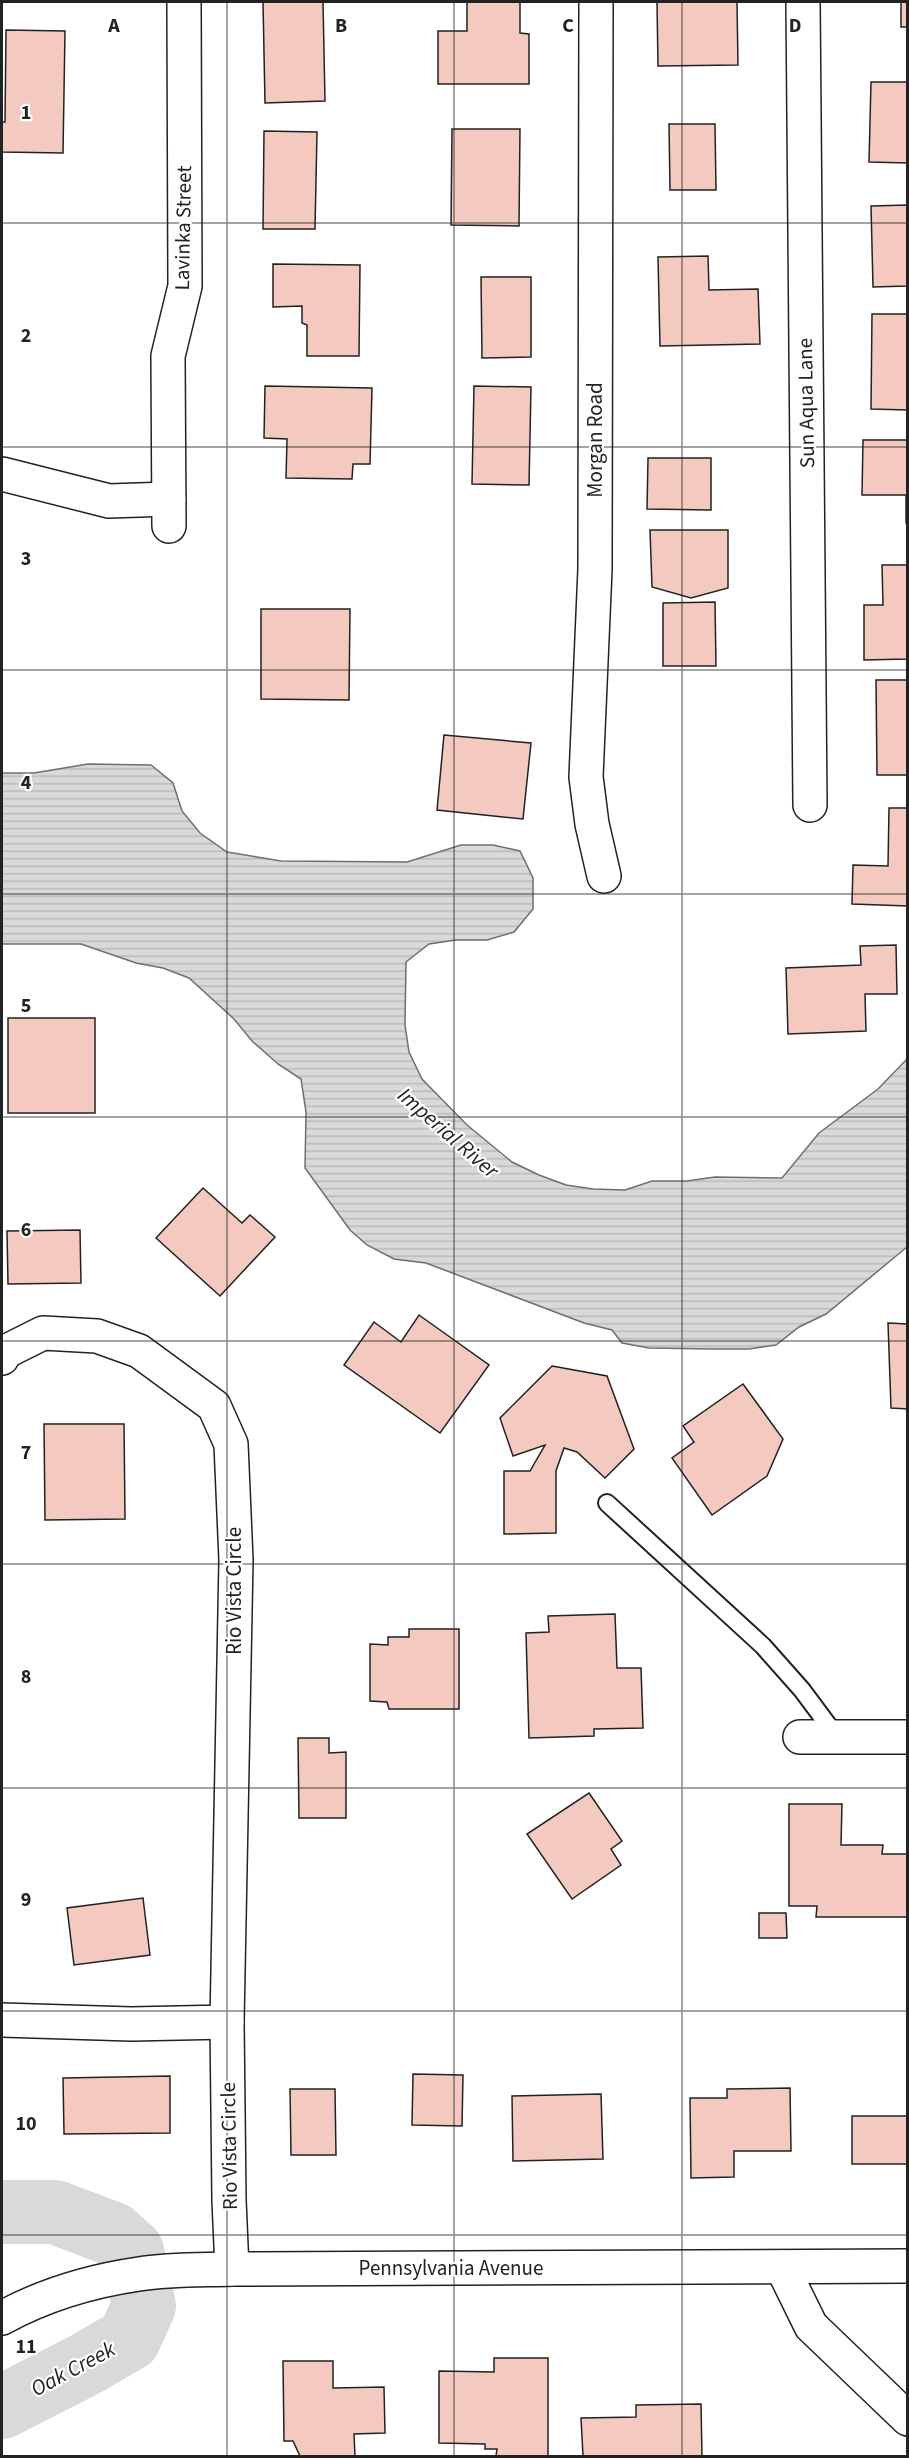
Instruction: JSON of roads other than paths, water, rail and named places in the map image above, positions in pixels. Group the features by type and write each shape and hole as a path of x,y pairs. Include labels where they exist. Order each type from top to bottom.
{"street":[{"name":"Lavinka Street","path":"2,474 108,501 169,512 168,356 185,286 184,2"},
{"name":"Morgan Road","path":"596,2 595,569 586,777 592,824 604,876"},
{"name":"Sun Aqua Lane","path":"803,2 810,805"},
{"name":"Rio Vista Circle","path":"2,1358 15,1336 43,1333 97,1336 139,1351 214,1406 231,1444 236,1560 227,2022 232,2269"},
{"path":"800,1737 908,1737"},
{"path":"2,2020 131,2024 227,2022"},
{"name":"Pennsylvania Avenue","path":"2,2318 17,2309 88,2284 141,2274 190,2271 908,2266"},
{"path":"782,2267 811,2326 908,2419"}],"lane":[{"path":"607,1503 763,1646 802,1690 837,1737"}],"water":[{"name":"Imperial River","path":"88,764 151,765 173,783 182,811 200,833 227,852 281,861 407,862 461,845 493,845 520,851 533,878 533,909 514,932 487,940 456,940 429,944 406,962 405,1025 409,1052 422,1079 467,1125 512,1162 566,1185 625,1190 652,1181 687,1181 715,1177 782,1178 819,1133 878,1089 907,1059 907,1247 826,1314 799,1327 776,1345 749,1349 713,1349 649,1348 622,1343 612,1330 584,1323 426,1263 394,1259 367,1245 350,1230 305,1168 306,1112 301,1079 278,1064 252,1041 234,1019 189,978 81,944 2,944 2,773 34,773"}],"waterway":[{"name":"Oak Creek","path":"2,2212 55,2212 113,2234 132,2251 144,2306 129,2339 2,2407"}]}
